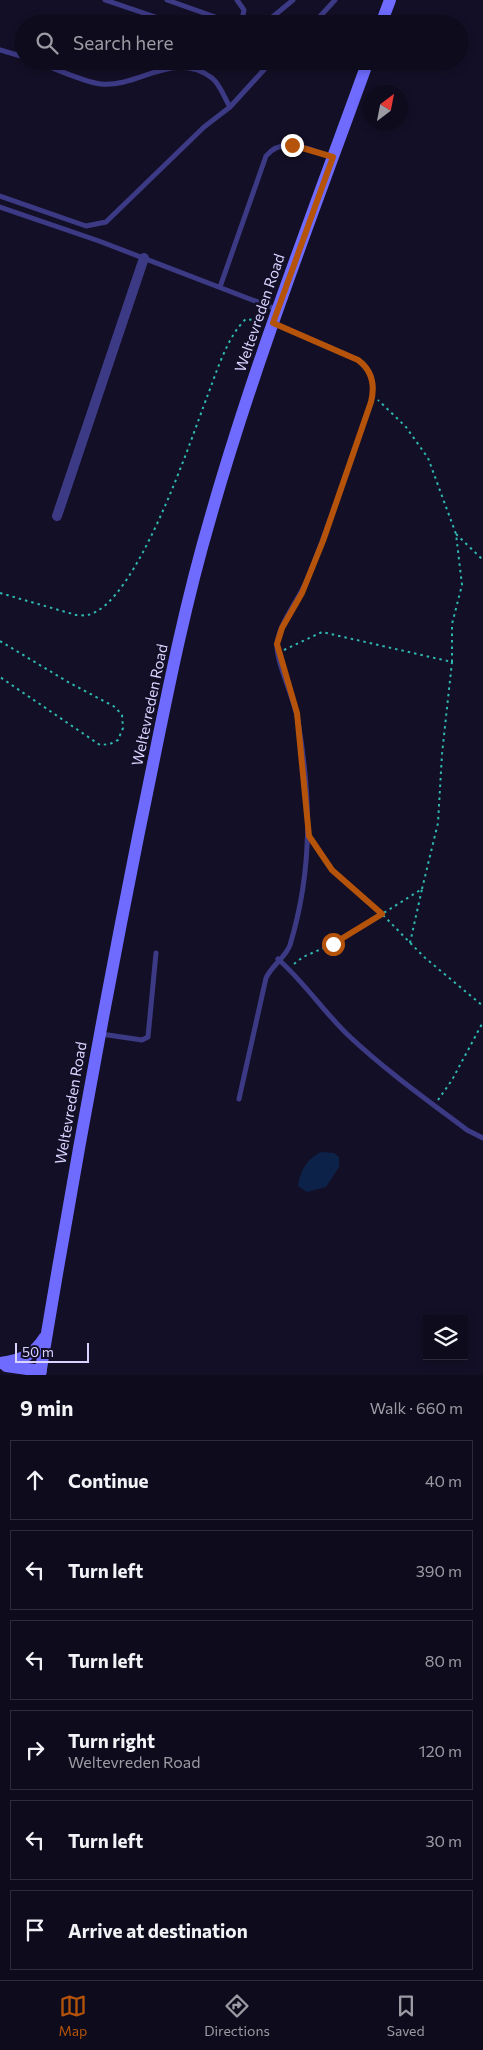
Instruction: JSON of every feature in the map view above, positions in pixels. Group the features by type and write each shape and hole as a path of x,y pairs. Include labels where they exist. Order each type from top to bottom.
{"street":[{"path":"384,15 390,0"},
{"name":"Weltevreden Road","path":"41,1373 100,1034 160,728 191,592 209,520 273,323 365,70"},
{"path":"57,516 144,258"},
{"path":"0,1364 18,1360 32,1354 47,1332"},
{"path":"0,1364 41,1373"}],"lane":[{"path":"105,0 149,15"},
{"path":"168,0 210,15"},
{"path":"237,0 244,10 243,15"},
{"path":"275,15 293,0"},
{"path":"321,15 334,0"},
{"path":"0,50 15,54"},
{"path":"60,70 100,84 130,81 156,70"},
{"path":"196,70 213,79 230,108"},
{"path":"0,196 86,226 106,222 204,127 230,108 264,70"},
{"path":"220,287 266,156 272,148 280,145 292,145 333,157"},
{"path":"0,208 144,258 278,310"},
{"path":"239,1099 266,978 289,946 307,863 309,836 297,713 278,651 279,637 302,593 328,529 373,395 369,370 358,360 273,323"},
{"path":"100,1034 142,1040 148,1037 156,953"},
{"path":"278,959 289,968 348,1035 435,1106 467,1130 483,1138"}],"path":[{"path":"0,593 76,615 89,615 120,590 142,555 176,478 216,373 236,331 246,319 273,323"},
{"path":"373,395 406,427 428,458 456,534 462,584 452,624 452,662 442,754 438,823 410,943"},
{"path":"456,534 483,560"},
{"path":"278,651 322,632 452,662"},
{"path":"0,641 68,682 115,707 122,715 123,728 118,740 110,744 100,745 0,677"},
{"path":"309,836 332,870 382,914 424,957 483,1006"},
{"path":"289,968 303,957 333,944 422,890"},
{"path":"435,1106 452,1080 483,1022"}],"water":[{"path":"321,1152 334,1153 339,1157 339,1167 326,1187 307,1192 298,1186 300,1175 308,1162"}],"route":[{"path":"292,145 333,157 273,323 358,360 369,370 373,387 371,402 328,529 302,593 282,628 277,644 297,713 309,836 332,870 382,914 333,944"}]}
